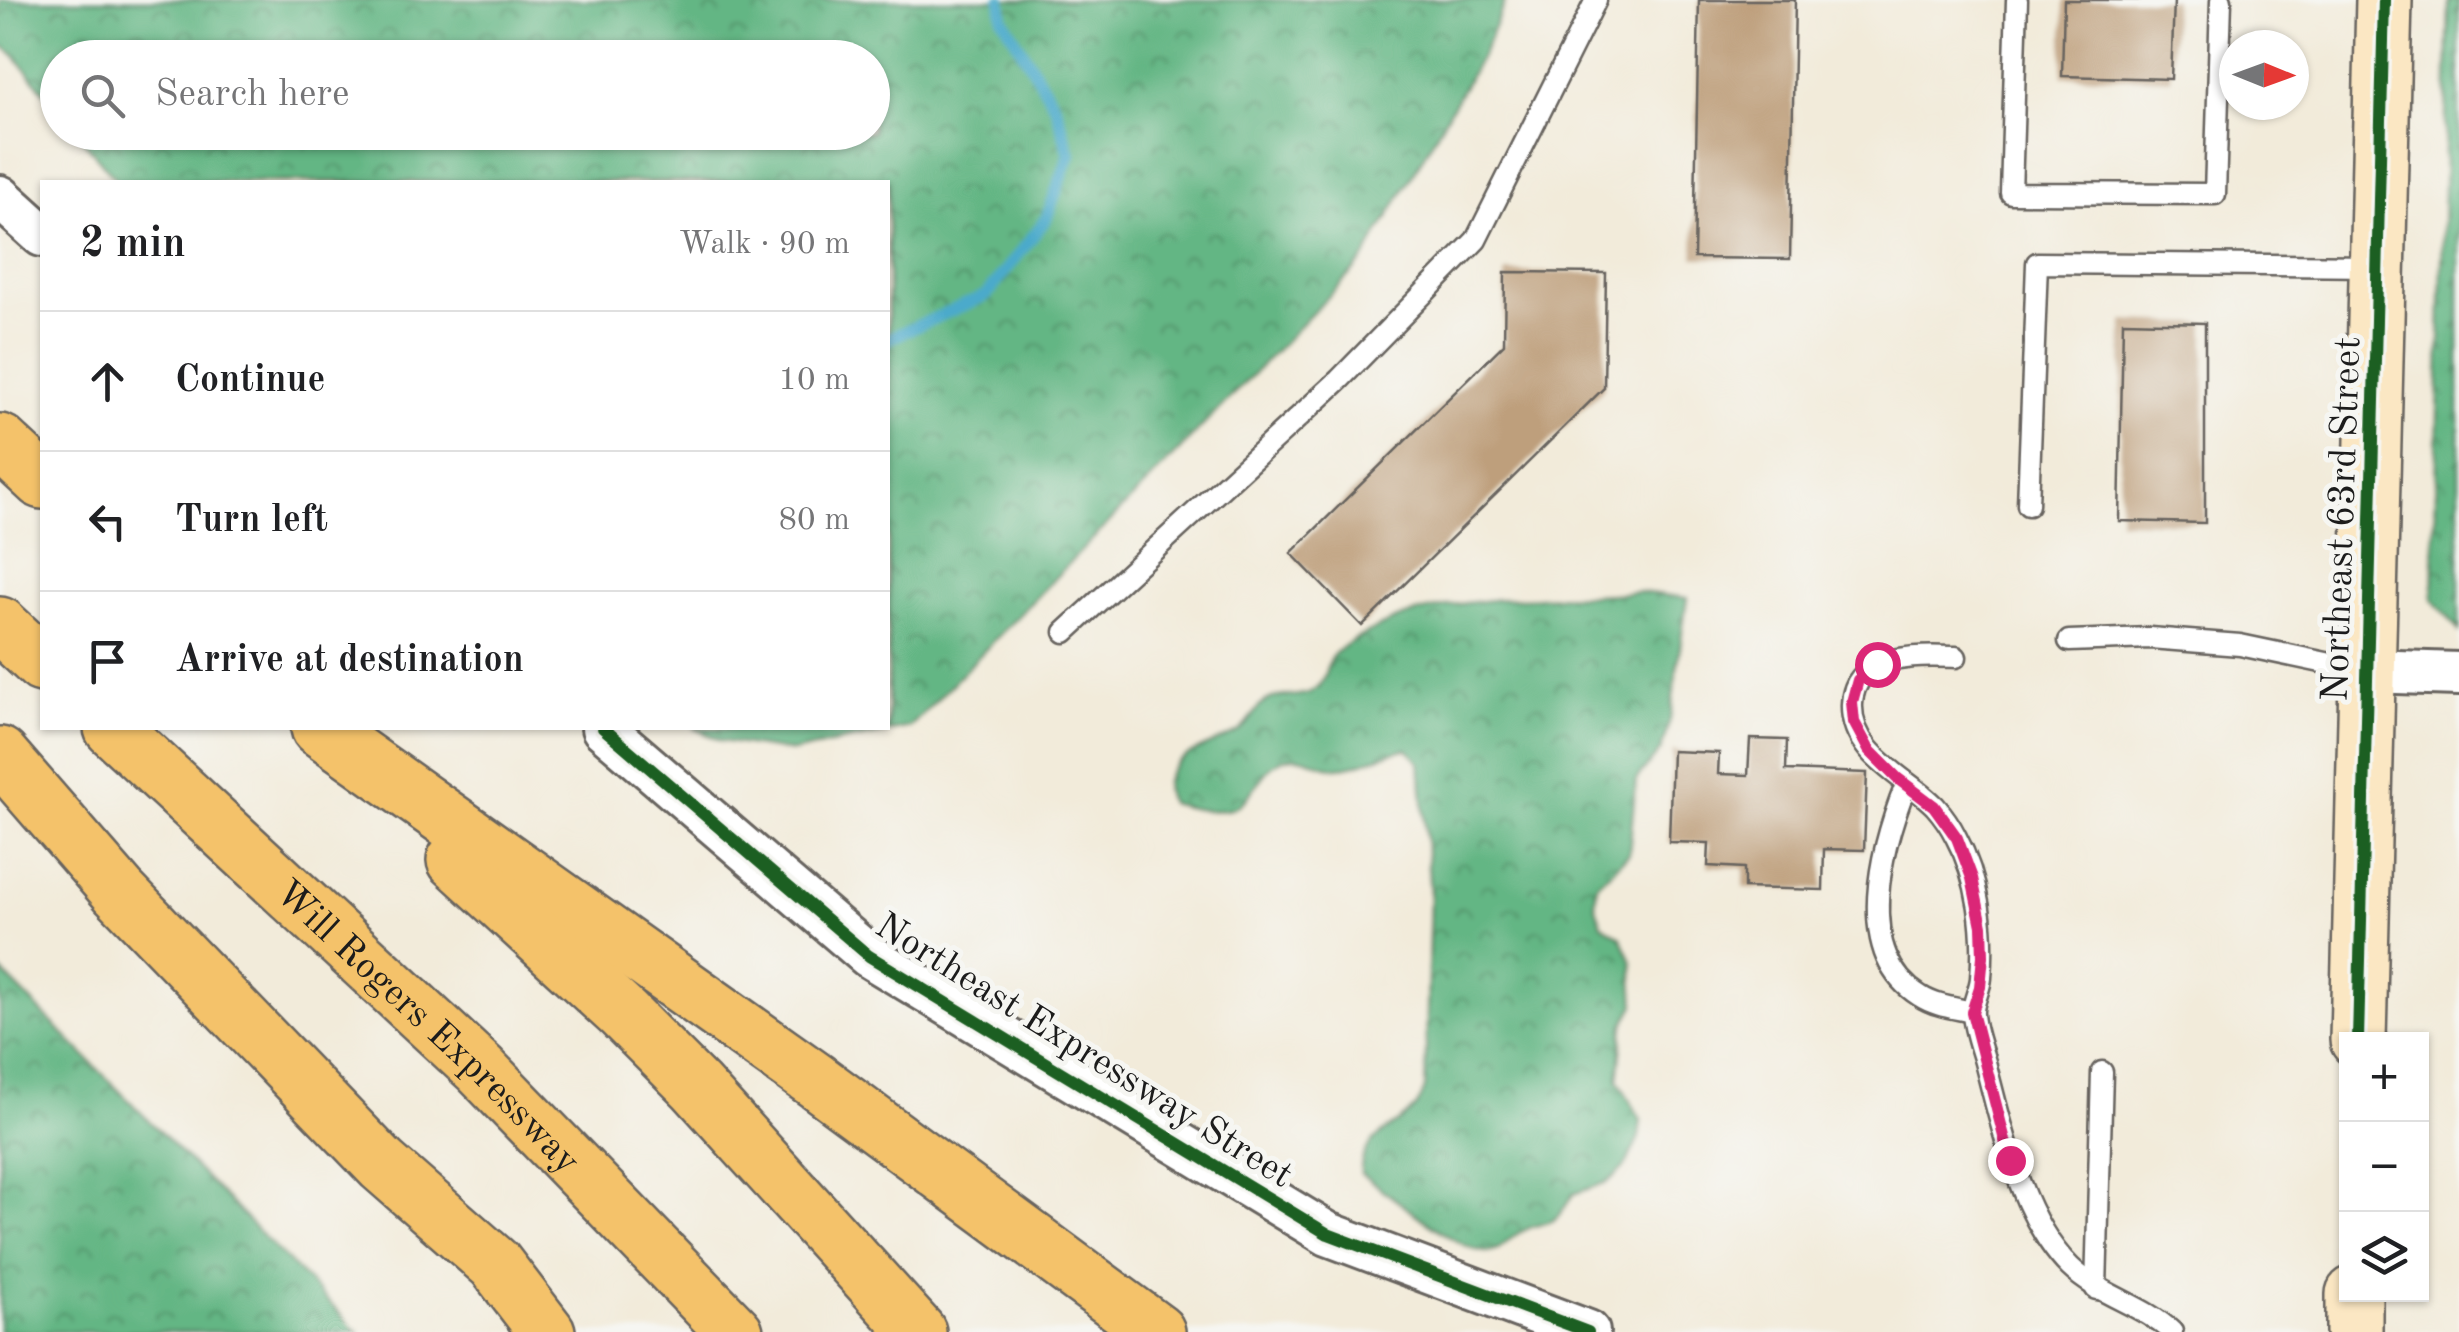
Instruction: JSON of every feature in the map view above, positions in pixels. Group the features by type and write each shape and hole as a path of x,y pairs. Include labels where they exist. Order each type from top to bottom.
{"highway":[{"path":"0,442 40,479"},
{"path":"0,625 40,662"},
{"name":"Will Rogers Expressway","path":"114,730 480,1069 736,1332"},
{"path":"313,730 623,1014 770,1166 918,1332"},
{"path":"322,730 815,1080 1157,1332"},
{"path":"0,755 120,892 382,1165 495,1264 547,1332"}],"main road":[{"name":"Northeast 63rd Street","path":"2358,1032 2384,0"},
{"path":"2354,1302 2354,1332"}],"street":[{"path":"0,196 40,233"},
{"path":"2366,671 2459,674"},
{"name":"Northeast Expressway Street","path":"605,730 869,956 1328,1234 1588,1332"}],"lane":[{"path":"1065,632 1340,380 1476,240 1596,0"},
{"path":"2017,0 2010,193 2215,194 2221,0"},
{"path":"2028,505 2037,263 2377,266"},
{"path":"2069,641 2150,638 2240,645 2366,671"},
{"path":"1956,657 1900,658 1877,664 1858,680 1852,702 1854,722 1869,750 1934,806 1957,838 1972,878 1982,926 1983,956 1980,987 1972,1012 2010,1160 2045,1233 2068,1265 2096,1288 2157,1319 2172,1332"},
{"path":"1906,785 1889,827 1880,869 1881,934 1889,961 1902,982 1922,998 1972,1012"},
{"path":"2096,1288 2102,1072"}],"green space":[{"path":"0,0 1506,0 1483,53 1363,261 910,727 793,752 721,741 698,730 890,730 890,180 116,180 91,150 890,150 890,40 40,40 40,87 0,44"},
{"path":"2449,0 2459,0 2459,631 2433,599"},
{"path":"1640,592 1687,598 1670,720 1661,750 1636,780 1629,854 1597,884 1595,905 1602,924 1621,937 1632,961 1635,1005 1624,1025 1618,1080 1641,1120 1639,1137 1625,1167 1608,1182 1573,1194 1554,1219 1487,1252 1442,1232 1361,1174 1365,1152 1416,1107 1425,1088 1430,894 1420,763 1408,749 1342,767 1299,757 1283,759 1266,772 1239,805 1216,811 1169,803 1165,787 1175,764 1186,756 1239,731 1265,702 1314,690 1337,651 1404,617 1440,607 1496,600"},
{"path":"0,970 358,1332 0,1332"}],"building":[{"path":"1699,0 1795,0 1790,259 1694,258"},
{"path":"2064,0 2174,0 2171,79 2062,76"},
{"path":"1505,272 1606,273 1604,388 1362,626 1291,553 1504,344"},
{"path":"2123,321 2205,323 2205,523 2119,521"},
{"path":"1750,739 1787,740 1786,770 1867,773 1864,850 1824,849 1823,890 1744,888 1744,868 1708,866 1709,843 1669,842 1672,751 1719,753 1718,774 1748,775"}],"waterway":[{"path":"890,338 987,295 1046,219 1070,154 1056,108 1003,18 1001,0"}],"cycle path":[{"path":"2358,1032 2384,0"},
{"path":"605,730 869,956 1328,1234 1588,1332"}],"route":[{"path":"1877,664 1858,680 1852,702 1854,722 1869,750 1934,806 1957,838 1972,878 1982,926 1983,956 1980,987 1972,1012 2010,1160"}]}
